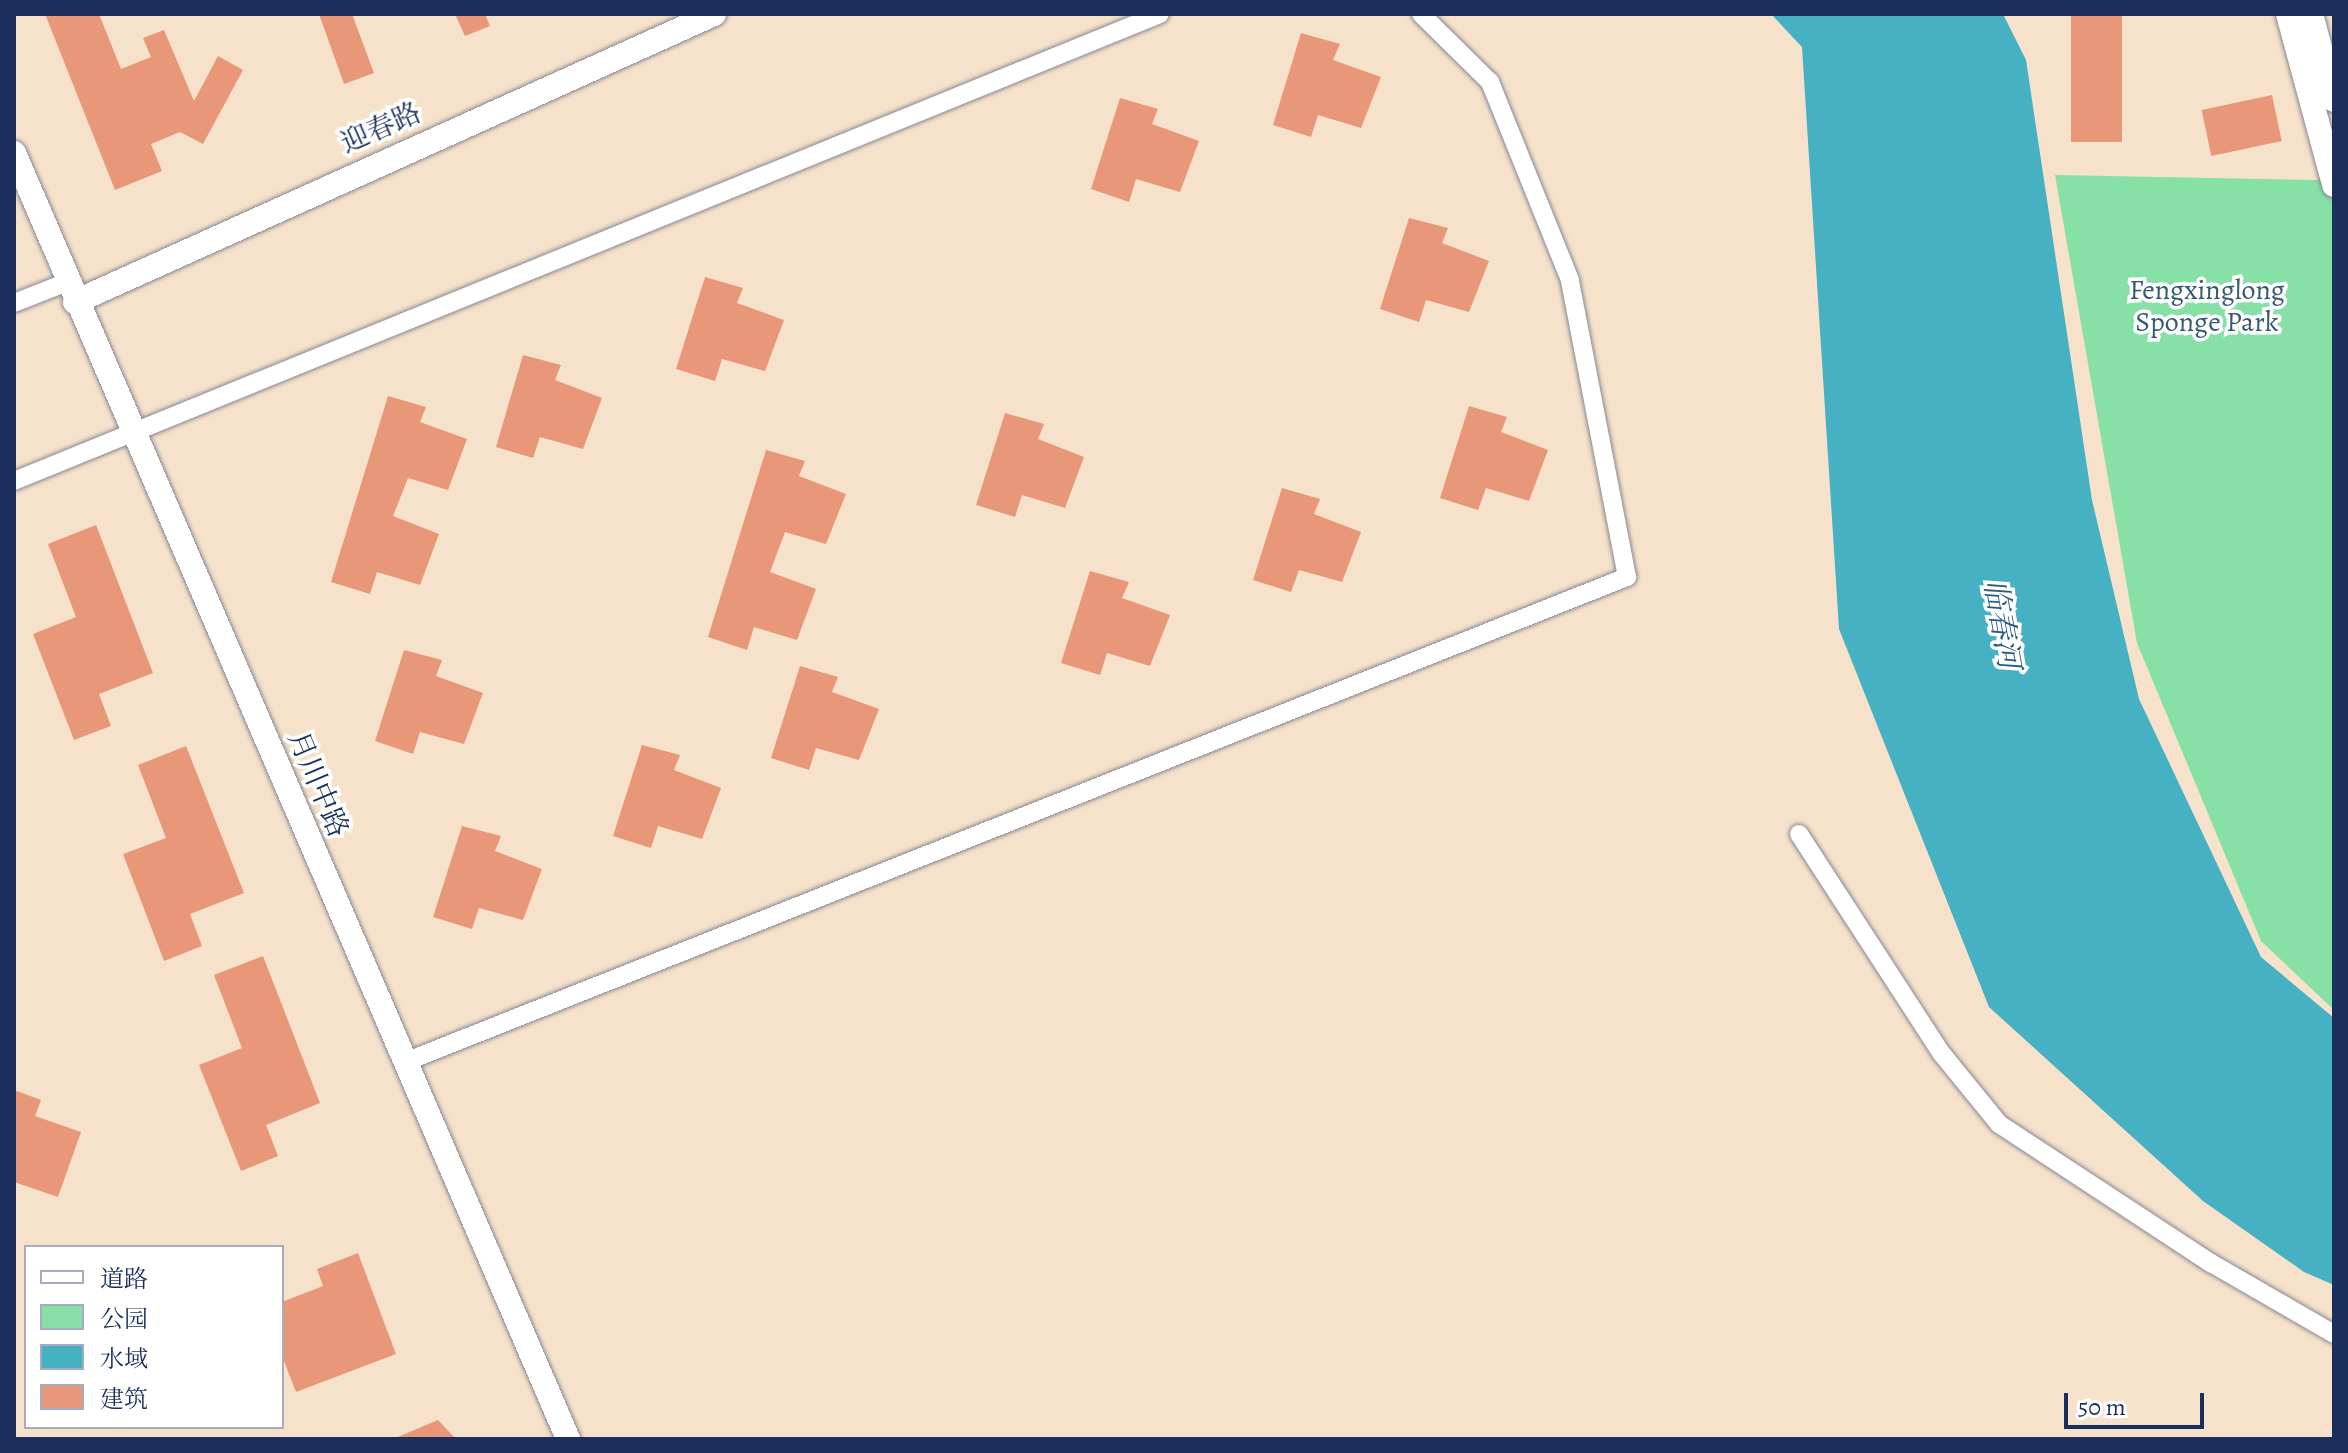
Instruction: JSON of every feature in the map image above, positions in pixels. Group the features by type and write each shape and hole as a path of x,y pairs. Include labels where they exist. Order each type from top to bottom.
{"street":[{"name":"迎春路","path":"71,292 714,14"},
{"path":"14,481 1160,14"},
{"path":"405,1062 1627,577 1570,280 1490,82 1421,14"},
{"path":"2288,14 2334,185"},
{"path":"2311,14 2334,100"},
{"name":"月川中路","path":"14,153 71,292 135,432 568,1439"},
{"path":"14,303 71,292"},
{"path":"1799,834 1942,1054 1999,1124 2211,1263 2334,1334"}],"green space":[{"name":"Fengxinglong Sponge Park","path":"2334,174 2334,1010 2261,941 2137,643 2055,175 2316,180"}],"water":[{"name":"临春河","path":"1771,14 2003,14 2026,60 2092,500 2139,699 2261,957 2334,1018 2334,1285 2304,1272 2203,1201 1989,1007 1839,629 1802,47"}],"building":[{"path":"45,14 99,14 121,69 151,57 143,38 164,30 194,101 218,56 243,70 203,144 180,132 151,144 162,171 115,190"},
{"path":"319,14 352,14 374,73 344,84"},
{"path":"455,14 485,14 490,26 465,36"},
{"path":"2071,14 2122,14 2122,142 2071,142"},
{"path":"1301,33 1340,44 1333,60 1381,77 1361,128 1318,115 1311,137 1273,125"},
{"path":"2272,95 2282,141 2211,156 2202,110"},
{"path":"1120,98 1158,109 1152,124 1199,141 1180,192 1136,179 1129,202 1091,189"},
{"path":"1409,218 1448,228 1442,243 1489,261 1469,312 1426,300 1419,322 1380,309"},
{"path":"705,277 743,288 737,303 784,320 765,371 722,359 715,381 676,369"},
{"path":"523,355 561,365 555,380 602,398 583,449 540,437 533,458 496,447"},
{"path":"388,396 426,407 420,422 467,439 448,490 408,478 393,516 439,534 420,585 377,572 370,594 331,582"},
{"path":"1469,406 1507,417 1501,432 1548,450 1529,501 1486,488 1478,510 1440,498"},
{"path":"1005,413 1044,424 1038,439 1084,457 1065,508 1022,495 1015,517 976,505"},
{"path":"766,450 805,461 799,476 846,494 826,544 785,532 770,572 816,589 797,640 754,627 747,650 708,637"},
{"path":"1282,488 1320,499 1314,514 1361,532 1342,582 1299,570 1291,592 1253,580"},
{"path":"96,525 153,673 99,694 111,726 74,740 33,634 76,617 48,544"},
{"path":"1090,571 1129,582 1122,598 1170,615 1150,666 1107,653 1100,675 1061,663"},
{"path":"404,650 442,660 436,676 483,693 464,744 420,732 413,754 375,741"},
{"path":"800,666 838,677 832,692 879,709 859,760 816,748 809,770 771,758"},
{"path":"642,745 680,755 674,770 721,788 702,839 658,826 651,848 613,836"},
{"path":"186,746 244,893 190,914 202,946 164,961 123,854 166,838 138,765"},
{"path":"462,826 501,836 495,851 542,869 523,920 479,908 472,929 433,917"},
{"path":"263,956 320,1103 266,1125 278,1156 241,1171 199,1065 242,1048 214,975"},
{"path":"14,1090 41,1100 35,1116 81,1132 58,1197 14,1182"},
{"path":"358,1253 396,1354 296,1392 284,1361 284,1301 323,1286 317,1269"},
{"path":"438,1420 456,1439 393,1439"}]}
